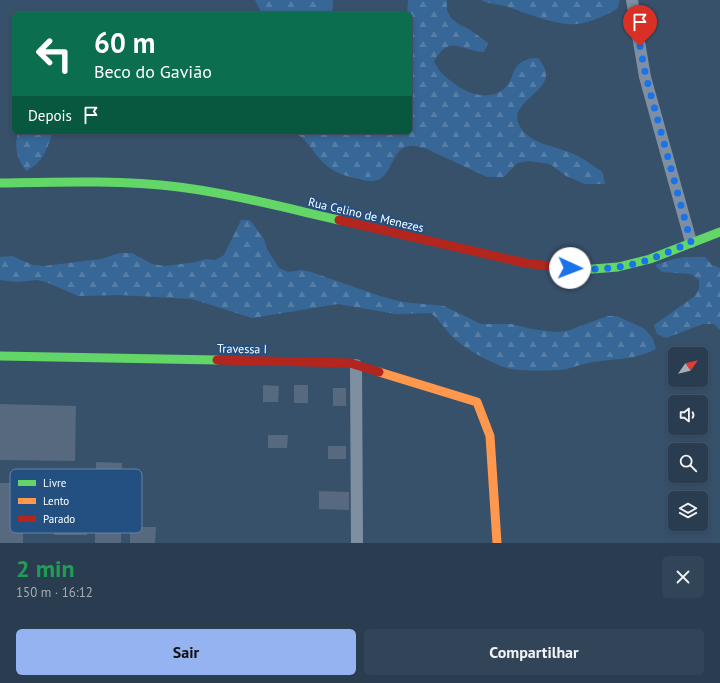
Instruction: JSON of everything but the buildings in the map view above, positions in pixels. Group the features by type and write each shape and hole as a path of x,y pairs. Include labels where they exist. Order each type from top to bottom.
{"street":[{"path":"632,0 646,77 691,242"},
{"name":"Rua Celino de Menezes","path":"0,182 104,183 178,187 238,197 525,263 584,270 618,267 650,259 720,232"},
{"name":"Travessa I","path":"0,356 342,363 356,365 477,402 490,436 497,543"},
{"path":"356,365 357,543"}],"green space":[{"path":"255,0 333,0 332,12 261,12"},
{"path":"408,0 447,0 447,10 451,18 488,43 484,52 456,46 446,48 434,61 444,76 459,87 472,93 479,95 493,94 500,92 506,87 514,71 523,61 538,58 543,64 546,77 540,88 523,104 519,110 517,116 521,128 525,134 536,141 585,160 602,172 605,184 585,184 566,176 550,164 528,161 517,163 504,177 487,177 427,149 416,146 403,148 398,153 387,171 378,180 366,181 346,176 331,169 299,136 295,134 412,134 412,12 407,12"},
{"path":"481,0 620,0 617,9 599,18 580,24 567,24 546,20"},
{"path":"18,134 52,134 44,155 37,164 26,171 20,162 16,143"},
{"path":"241,220 250,220 264,239 267,249 279,268 288,272 301,270 311,272 402,302 444,306 481,324 512,324 531,329 555,332 567,331 608,316 617,316 645,329 653,339 656,349 639,356 597,361 562,370 517,370 506,368 483,358 467,348 452,337 438,319 431,313 396,314 338,304 252,318 192,299 119,295 78,296 46,282 37,280 17,282 0,280 0,257 12,256 33,265 44,266 101,259 120,253 132,253 152,264 165,266 196,262 205,259 215,260 224,255"},
{"path":"685,257 705,257 712,265 720,268 720,330 714,324 703,324 666,338 657,334 654,325 695,296 699,289 699,280 691,274 662,272 655,265"}],"traffic: fast":[{"path":"0,183 112,182 179,187 239,197 339,220"},
{"path":"580,270 618,267 650,259 720,232"},
{"path":"0,356 217,360"}],"traffic: slow":[{"path":"379,372 477,402 490,436 497,543"}],"traffic: jam":[{"path":"339,220 525,263 580,270"},
{"path":"217,360 350,363 379,372"}],"route":[{"path":"570,268 584,270 618,267 650,259 691,242 646,77 640,46"}]}
